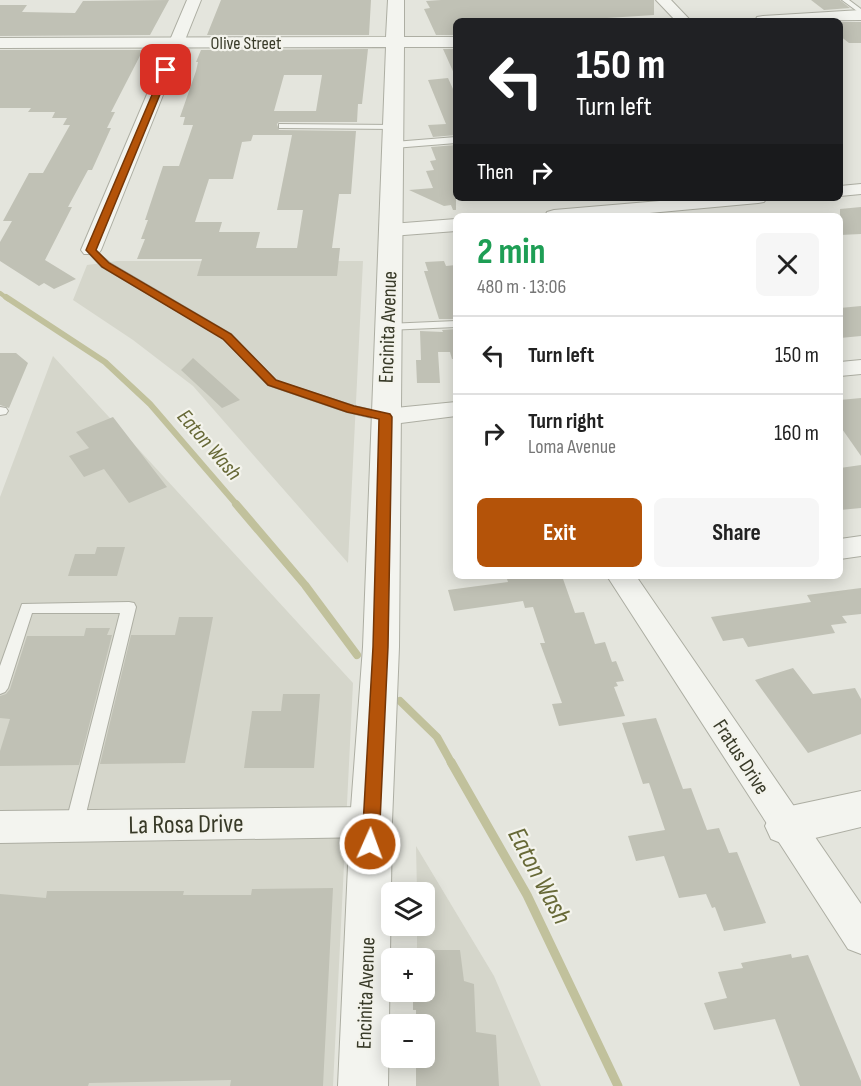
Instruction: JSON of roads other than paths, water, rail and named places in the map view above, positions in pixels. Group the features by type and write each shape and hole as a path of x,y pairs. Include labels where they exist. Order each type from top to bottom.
{"street":[{"path":"91,250 194,0"},
{"name":"Encinita Avenue","path":"363,1086 375,714 381,647 396,0"},
{"path":"663,0 681,18"},
{"path":"800,18 861,13"},
{"name":"Olive Street","path":"0,43 453,42"},
{"path":"843,191 861,189"},
{"path":"588,213 724,201"},
{"path":"391,230 453,225"},
{"path":"843,369 861,367"},
{"path":"386,417 453,410"},
{"path":"843,549 861,546"},
{"name":"Fratus Drive","path":"630,579 786,826 861,936"},
{"path":"786,826 861,810"},
{"name":"La Rosa Drive","path":"0,827 371,822"}],"lane":[{"path":"845,0 861,13"},
{"path":"282,126 453,140"},
{"path":"91,250 106,265 227,336 272,383 351,409 386,417"},
{"path":"387,327 453,324"},
{"path":"0,688 27,608 129,607 74,826"}],"waterway":[{"name":"Eaton Wash","path":"0,293 8,299"},
{"name":"Eaton Wash","path":"6,297 105,362 150,404 237,505"},
{"name":"Eaton Wash","path":"236,504 305,585 357,655"},
{"name":"Eaton Wash","path":"400,701 437,737 452,764"},
{"name":"Eaton Wash","path":"451,762 527,895 618,1086"}]}
